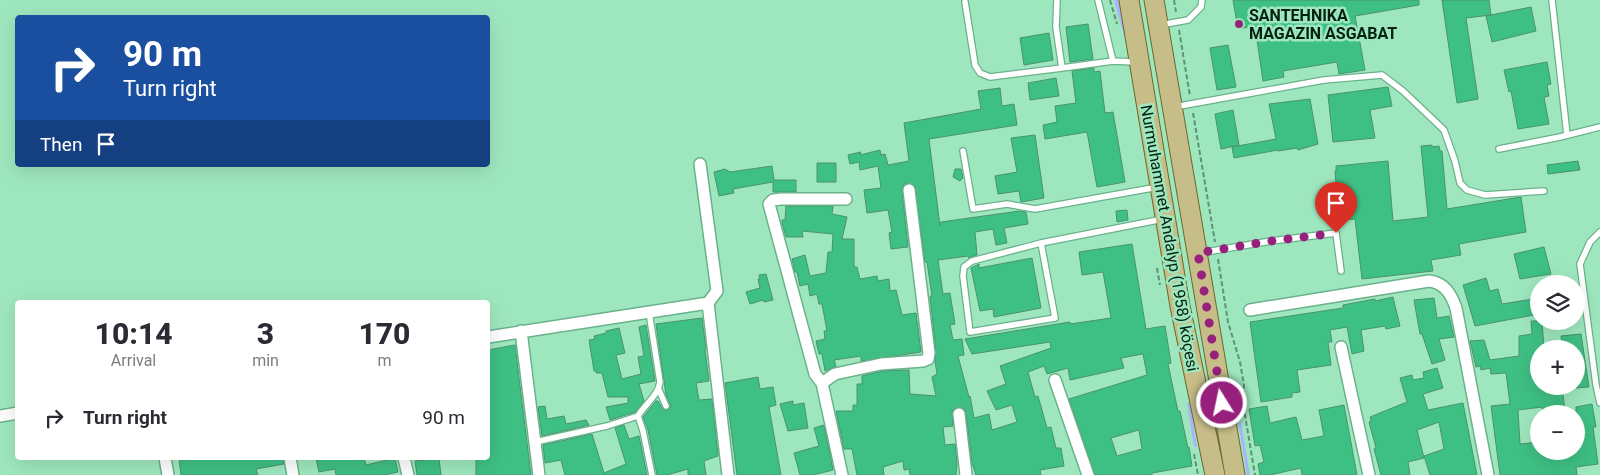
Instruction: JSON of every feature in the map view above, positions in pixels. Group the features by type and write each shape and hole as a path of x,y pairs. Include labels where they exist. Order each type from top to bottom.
{"main road":[{"name":"Nurmuhammet Andalyp (1958) köçesi","path":"1129,0 1180,306 1215,475"},
{"name":"Nurmuhammet Andalyp (1958) köçesi","path":"1154,0 1235,475"}],"street":[{"path":"490,337 708,303 717,292 700,164"},
{"path":"822,383 835,374 881,364 924,361 928,359 929,353 909,190"},
{"path":"842,475 822,383 815,374 769,204 773,200 781,199 846,199"},
{"path":"1250,310 1429,281 1444,285 1456,308 1488,475"},
{"path":"708,303 728,475"},
{"path":"521,331 539,475"},
{"path":"1341,346 1369,475"},
{"path":"1055,380 1088,475"},
{"path":"0,416 15,414"},
{"path":"959,414 966,475"},
{"path":"165,460 168,475"},
{"path":"290,460 293,475"},
{"path":"404,460 408,475"}],"lane":[{"path":"1057,0 1056,27 1062,68"},
{"path":"1098,0 1113,61"},
{"path":"1158,25 1188,20 1201,7 1202,0"},
{"path":"1552,0 1568,135"},
{"path":"965,2 975,65 980,73 990,78 1113,61 1139,62"},
{"path":"1172,108 1324,80 1382,75 1403,91 1444,130 1455,161 1460,183 1468,190 1486,195 1544,191"},
{"path":"1499,149 1600,127"},
{"path":"963,151 973,210 1007,204 1035,209 1160,187"},
{"path":"1041,243 1055,318 970,332 963,276 964,267 972,261 1041,243 1165,219"},
{"path":"1600,232 1590,242 1580,264 1600,403"},
{"path":"1198,253 1336,233 1341,271"},
{"path":"650,312 660,382 659,390 666,406"},
{"path":"535,442 607,426 638,416 659,390"},
{"path":"638,416 652,475"}],"path":[{"path":"1174,0 1228,322 1240,362 1244,385 1244,409 1255,475"}],"shaded area":[{"path":"1114,0 1122,0 1126,43"},
{"path":"1187,403 1190,403 1197,447 1194,447"},
{"path":"1238,422 1241,422 1250,475 1247,475"}],"building":[{"path":"1233,0 1419,0 1419,5 1355,16 1365,70 1339,74 1337,62 1283,71 1284,77 1263,81 1255,26 1238,29"},
{"path":"1442,0 1489,0 1491,15 1466,18 1478,99 1457,103"},
{"path":"1531,7 1536,31 1492,42 1486,16"},
{"path":"1088,24 1093,59 1070,62 1066,27"},
{"path":"1049,33 1053,60 1024,65 1020,38"},
{"path":"1228,45 1236,87 1217,90 1210,48"},
{"path":"1547,62 1551,84 1547,85 1549,96 1544,97 1549,124 1518,129 1511,91 1509,92 1504,70"},
{"path":"1094,68 1094,72 1100,71 1105,113 1113,112 1125,182 1097,187 1087,132 1045,139 1043,125 1057,122 1055,106 1076,103 1072,71"},
{"path":"1056,78 1059,96 1030,100 1028,83"},
{"path":"1388,87 1392,106 1370,110 1375,138 1333,142 1328,95"},
{"path":"1000,88 1002,106 1014,104 1017,125 929,139 940,226 941,222 1019,211 1026,212 1028,224 1004,228 1007,243 996,245 993,229 975,232 977,255 969,258 968,256 938,260 943,294 950,293 955,324 950,325 953,340 962,339 964,355 958,356 970,396 974,418 989,414 992,430 1017,422 1012,405 996,410 987,391 1006,384 1000,366 1051,348 1050,342 972,354 965,339 1070,322 1070,324 1111,318 1103,272 1082,275 1079,252 1132,244 1146,329 1165,326 1171,363 1168,364 1192,466 1152,473 1152,475 1095,475 1069,399 1147,375 1143,354 1121,358 1124,368 1070,380 1068,368 1047,374 1044,366 1028,372 1035,397 1038,396 1047,428 1051,427 1056,448 1061,448 1064,466 1040,470 1041,475 976,475 972,463 965,409 959,407 952,411 953,426 943,427 945,445 955,444 956,475 910,475 909,469 904,470 903,461 883,467 884,475 857,475 852,449 844,449 836,411 853,411 853,405 857,405 857,384 862,384 862,376 882,371 909,370 910,394 936,396 932,377 937,374 930,296 932,296 927,262 925,262 915,186 908,183 904,184 902,190 908,247 891,249 889,233 892,232 888,210 867,213 864,190 881,188 878,166 860,170 859,162 850,164 848,155 861,152 860,155 880,150 881,155 885,154 888,165 909,161 904,123 981,109 978,91","holes":["1139,430 1142,449 1117,456 1111,438"]},
{"path":"1310,99 1318,144 1298,150 1297,148 1278,150 1234,158 1232,147 1276,139 1269,104"},
{"path":"1233,110 1239,145 1221,149 1215,114"},
{"path":"1035,135 1044,198 1021,202 1019,191 998,194 995,176 1017,172 1011,138"},
{"path":"1432,145 1432,147 1439,146 1440,151 1442,151 1447,209 1521,197 1526,232 1459,244 1461,255 1431,260 1433,271 1362,279 1355,219 1339,220 1336,166 1388,161 1393,221 1428,217 1421,146"},
{"path":"1578,161 1580,170 1548,174 1547,165"},
{"path":"817,163 836,163 836,182 817,182"},
{"path":"772,166 774,180 796,180 796,192 773,192 773,182 733,189 734,193 719,196 714,172 725,169 730,172"},
{"path":"955,169 961,169 963,178 960,181 953,177"},
{"path":"786,206 833,206 832,214 847,217 842,239 854,239 854,267 857,267 860,279 877,276 878,281 889,279 890,291 896,290 902,315 916,313 921,352 861,361 861,356 834,360 836,366 825,371 822,354 819,354 816,341 825,339 824,331 827,331 822,304 819,304 817,294 810,296 808,284 800,286 792,259 805,255 810,276 826,273 828,252 832,252 833,234 802,231 803,237 786,237 782,220 785,220"},
{"path":"1127,210 1128,220 1117,222 1116,211"},
{"path":"1544,247 1551,274 1530,275 1530,277 1520,279 1514,254"},
{"path":"1032,258 1041,308 994,317 993,309 980,311 971,268 979,264 979,268"},
{"path":"766,274 773,300 764,302 763,300 750,304 746,292 760,288 759,275"},
{"path":"1486,278 1490,291 1498,289 1502,304 1530,299 1530,316 1475,326 1463,285"},
{"path":"1393,297 1400,326 1386,329 1385,326 1361,330 1364,351 1352,354 1347,327 1330,330 1332,342 1328,342 1331,365 1297,370 1300,392 1292,393 1292,397 1261,402 1250,322 1343,308 1343,305"},
{"path":"1434,298 1437,318 1449,316 1454,337 1439,339 1445,360 1432,364 1422,334 1420,334 1414,300"},
{"path":"702,318 709,381 696,383 699,400 712,399 718,456 704,461 706,475 688,475 688,469 667,475 657,475 648,430 643,417 656,401 665,411 671,406 666,395 656,324"},
{"path":"646,325 655,381 639,384 644,401 635,412 610,420 606,407 628,403 628,397 608,397 602,373 594,371 589,340 595,339 594,336 606,333 606,331 619,328 625,353 616,355 622,379 641,374 638,357 644,356 639,327"},
{"path":"1532,330 1543,330 1543,340 1530,340 1530,395 1563,395 1564,405 1530,405 1530,408 1518,410 1520,444 1530,443 1530,460 1585,460 1585,405 1592,404 1596,427 1593,427 1598,464 1576,467 1577,475 1500,475 1491,406 1510,404 1506,373 1491,374 1490,368 1481,370 1480,366 1476,367 1470,341 1484,340 1490,360 1519,356 1519,336 1532,334"},
{"path":"1581,334 1582,340 1562,340 1561,336"},
{"path":"515,345 531,475 476,475 476,460 490,460 490,350"},
{"path":"1585,360 1589,387 1585,387"},
{"path":"1437,368 1443,388 1423,394 1428,410 1463,403 1477,475 1430,475 1424,456 1444,449 1439,422 1417,430 1424,458 1408,462 1410,475 1381,475 1374,449 1376,448 1369,422 1371,421 1370,417 1407,402 1400,378 1412,375 1413,380 1424,378 1423,372"},
{"path":"758,377 760,389 773,387 776,405 769,407 781,475 737,475 725,383"},
{"path":"793,401 793,405 804,403 808,428 788,431 780,404"},
{"path":"1344,405 1357,475 1302,475 1301,468 1270,475 1260,475 1258,464 1264,462 1260,445 1255,446 1249,409 1267,406 1270,423 1296,417 1302,440 1324,436 1319,410"},
{"path":"545,406 547,419 564,416 566,424 586,420 589,425 542,436 538,407"},
{"path":"624,425 629,439 639,436 647,475 565,475 561,460 545,463 543,445 592,434 604,473 626,464 615,428"},
{"path":"824,425 833,470 813,475 800,475 794,453 819,446 814,428"},
{"path":"179,460 283,460 284,464 256,469 258,475 181,475"},
{"path":"316,460 365,460 366,465 395,460 398,472 384,475 336,475 335,469 319,472"},
{"path":"439,460 441,475 417,475 415,461"}],"place":[{"name":"SANTEHNIKA MAGAZIN ASGABAT","path":"1239,24"}],"route":[{"path":"1222,403 1198,253 1336,233"}]}
